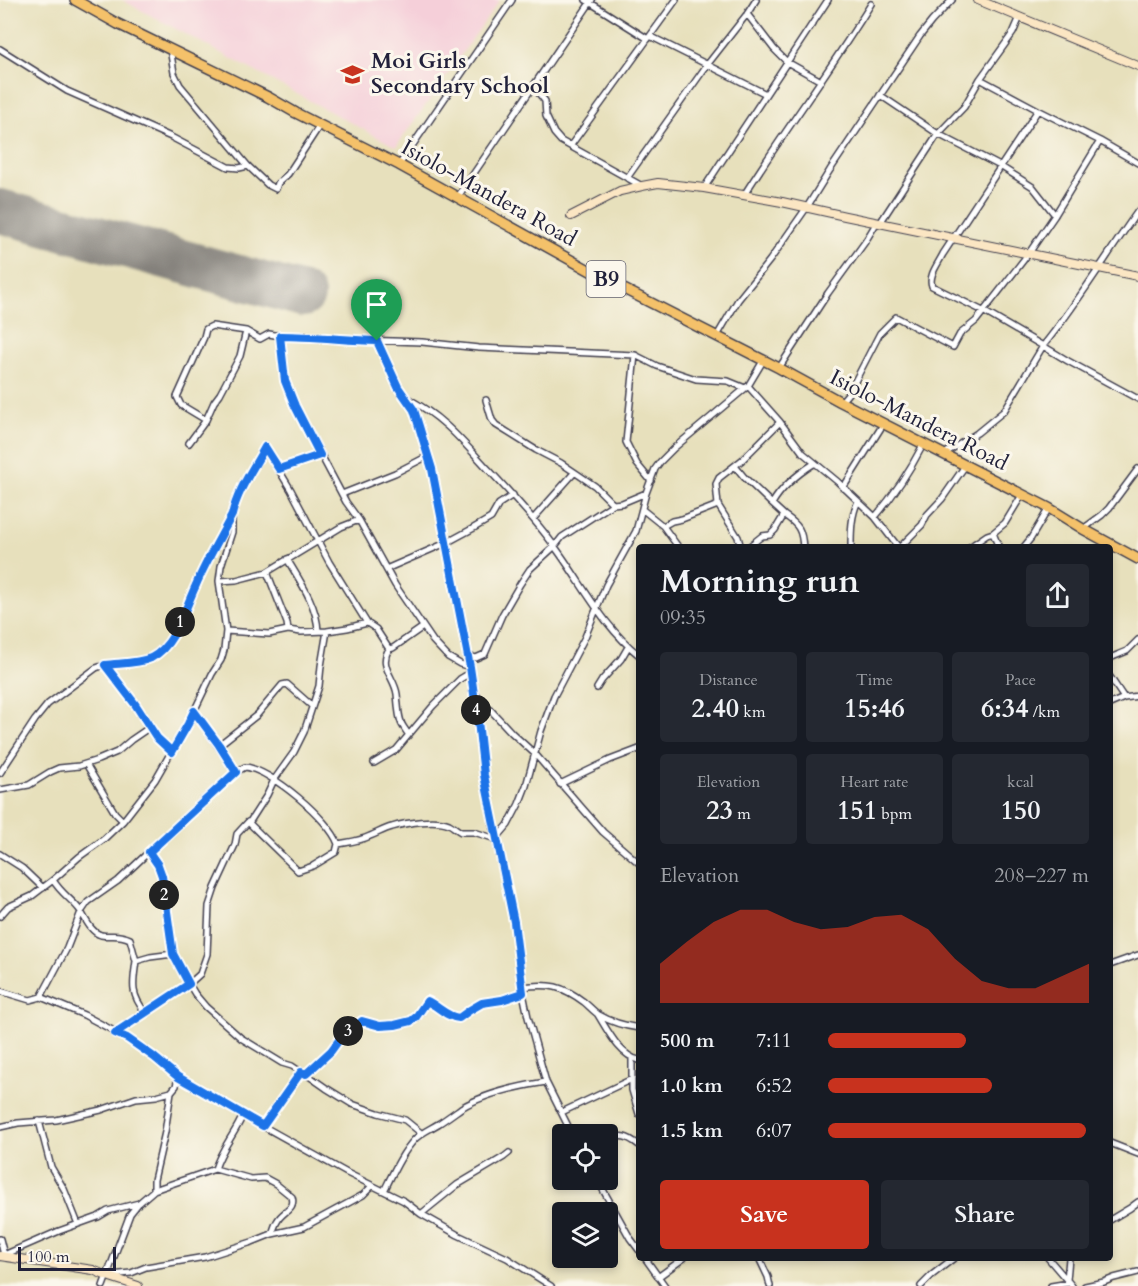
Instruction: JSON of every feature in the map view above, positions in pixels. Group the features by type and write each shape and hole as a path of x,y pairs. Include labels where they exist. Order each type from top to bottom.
{"highway":[{"name":"Isiolo-Mandera Road","path":"75,0 118,24 268,97 399,165 616,285 1049,508 1110,544"},
{"name":"Isiolo-Mandera Road","path":"1113,545 1138,559"}],"main road":[{"path":"978,0 1138,66"},
{"path":"571,216 620,191 658,183 704,188 807,207 1138,276"},
{"path":"2,1255 93,1270 138,1286"}],"street":[{"path":"399,165 512,0"},
{"path":"571,145 676,0"},
{"path":"627,178 756,0"},
{"path":"704,188 828,0"},
{"path":"717,336 738,300 770,260 807,207 920,36 952,0"},
{"path":"457,198 589,1 649,37 766,94"},
{"path":"744,195 871,4"},
{"path":"747,14 787,62 821,81"},
{"path":"779,368 843,270 865,242 938,134 964,107 980,79 1013,33 1020,17"},
{"path":"170,48 174,73 180,86 248,166 268,185 276,189 320,125"},
{"path":"0,49 67,91 171,137 228,167 248,166"},
{"path":"980,79 1100,141 1138,164"},
{"path":"533,86 545,101 546,116 554,133 561,141 642,186"},
{"path":"880,95 938,134 1000,166 1033,188 1055,215"},
{"path":"1038,110 953,238 936,267 930,283 936,289 983,311 1138,399"},
{"path":"841,402 850,391 880,333 896,317 953,347 960,334 971,326 1029,254 1100,141"},
{"path":"944,454 977,434 1004,411 1043,346 1138,211"},
{"path":"206,420 181,405 177,397 206,329 212,327 246,332 260,339 268,334 422,342 479,348 635,355 657,366 696,378 728,381 747,387 780,422 802,453 875,517 896,544"},
{"path":"189,443 206,420 240,356 246,332"},
{"path":"280,336 285,381 295,406 346,502 359,520 406,603 433,641 448,657 470,670"},
{"path":"377,341 404,397 414,410 432,469 468,656 484,775 514,922 528,1017 546,1082 566,1124"},
{"path":"635,355 626,442 651,481"},
{"path":"496,839 508,825 519,804 554,696 585,637 606,585 636,531 655,470 666,456 747,387 763,361"},
{"path":"404,397 423,406 443,422 513,495 555,546 609,625 636,653"},
{"path":"486,400 492,420 496,425 595,486 613,504"},
{"path":"740,544 718,505 717,481 780,422"},
{"path":"843,488 884,423"},
{"path":"875,517 892,497 924,444"},
{"path":"0,916 8,908 32,896 54,880 123,821 155,780 188,724 224,650 226,631 219,581 221,566 232,532 234,504 265,447 347,594 367,623 376,629 389,649"},
{"path":"279,469 320,455"},
{"path":"342,494 395,473 428,456"},
{"path":"772,504 779,493 815,464"},
{"path":"735,466 772,504 799,527 803,544"},
{"path":"903,544 922,525 927,515 942,499 965,466"},
{"path":"1083,529 1102,516 1138,469"},
{"path":"532,519 574,472"},
{"path":"468,656 476,658 484,654 502,615 530,569 562,537 613,504 622,503 646,493"},
{"path":"386,569 446,543 491,518 499,504 513,495"},
{"path":"973,544 1005,523 1022,495"},
{"path":"851,544 852,519 858,501"},
{"path":"663,526 718,505"},
{"path":"1026,544 1049,508"},
{"path":"643,510 663,526 676,544"},
{"path":"0,773 48,704 96,668 137,662 152,657 163,648 175,633 195,586 232,515"},
{"path":"752,544 776,530 784,515"},
{"path":"219,581 267,572 341,527 359,520"},
{"path":"993,532 998,544"},
{"path":"287,559 313,606 318,620 318,631"},
{"path":"267,572 288,630"},
{"path":"226,631 269,634 288,630 327,631 367,623"},
{"path":"408,734 401,722 396,691 387,672 385,661 389,649 423,627"},
{"path":"115,1033 189,984 200,974 205,962 209,936 209,906 215,888 232,852 237,834 249,823 304,732 319,686 327,631"},
{"path":"1113,657 1127,651 1138,640"},
{"path":"597,688 628,647"},
{"path":"105,665 135,704 157,738 172,752"},
{"path":"374,763 396,750 433,706 470,670"},
{"path":"1113,682 1124,698"},
{"path":"219,745 257,715 282,685 286,684 312,706"},
{"path":"472,690 535,754 603,832 636,860"},
{"path":"1113,703 1138,696"},
{"path":"194,711 236,772"},
{"path":"0,790 29,785 59,768 98,760 117,752 150,727"},
{"path":"560,784 636,750"},
{"path":"86,764 115,813 123,821"},
{"path":"41,997 67,948 81,912 88,902 118,881 236,772 245,767 274,780 311,810 336,839 338,844 336,852 313,866 298,871 249,823"},
{"path":"338,844 370,837 392,826 431,822 444,822 460,832 474,832 496,839"},
{"path":"149,852 162,876 173,954 189,984 206,1007 241,1038 282,1063 292,1065 352,1104 405,1120 421,1134"},
{"path":"0,854 22,868 43,888"},
{"path":"54,880 58,888 97,933 121,935 130,939 136,961 134,995 145,1012"},
{"path":"136,961 173,954"},
{"path":"1113,964 1138,955"},
{"path":"263,1126 303,1073 331,1051 339,1040 362,1021 380,1026 411,1021 427,1001 454,1018 459,1018 482,1003 502,1000 523,990 545,985 558,986 597,1014 621,1025 636,1028"},
{"path":"0,991 30,1000 41,997 84,1015 127,1038 178,1077 372,1186 404,1201 421,1214 458,1235 507,1258 551,1286"},
{"path":"597,1014 616,1042 636,1059"},
{"path":"632,1058 632,1090 636,1104"},
{"path":"154,1190 171,1092 176,1086 178,1077"},
{"path":"562,1112 632,1079"},
{"path":"384,1191 397,1165 413,1141 421,1134 476,1100 546,1082"},
{"path":"0,1127 56,1120 101,1110 136,1098 171,1092"},
{"path":"215,1169 222,1151 243,1115"},
{"path":"39,1121 51,1167 64,1189 78,1224"},
{"path":"618,1137 629,1138 636,1143"},
{"path":"1113,1144 1138,1154"},
{"path":"421,1214 456,1185 509,1153"},
{"path":"103,1286 129,1214 139,1203 154,1190 215,1169 251,1179 264,1178 292,1197 294,1200 292,1206 279,1218 272,1234"},
{"path":"107,1276 205,1257 272,1234 304,1227 363,1196 372,1186"},
{"path":"603,1190 636,1246"},
{"path":"1113,1218 1138,1202"},
{"path":"0,1239 2,1255 108,1211 139,1203"},
{"path":"647,1261 665,1286"},
{"path":"658,1277 680,1261"},
{"path":"760,1261 770,1286"},
{"path":"922,1286 951,1261"},
{"path":"1051,1261 1069,1283"},
{"path":"1069,1261 1069,1283"},
{"path":"1084,1286 1138,1272"},
{"path":"1104,1282 1110,1286"},
{"path":"1051,1286 1069,1283"}],"shaded area":[{"name":"Moi Girls Secondary School","path":"122,0 500,0 396,147"}],"runway":[{"path":"0,211 303,295"}],"place":[{"name":"Moi Girls Secondary School","path":"353,74"}],"route":[{"path":"280,336 377,341 398,387 414,410 432,469 470,667 484,775 514,922 523,993 502,1000 482,1003 459,1018 454,1018 427,1001 411,1021 380,1026 362,1021 339,1040 312,1069 306,1074 301,1072 263,1126 178,1077 127,1038 115,1033 189,984 173,954 162,876 149,852 236,772 194,711 172,752 157,738 135,704 105,665 137,662 152,657 175,633 195,586 232,515 234,504 265,447 279,469 320,455 285,381 280,336"}]}
